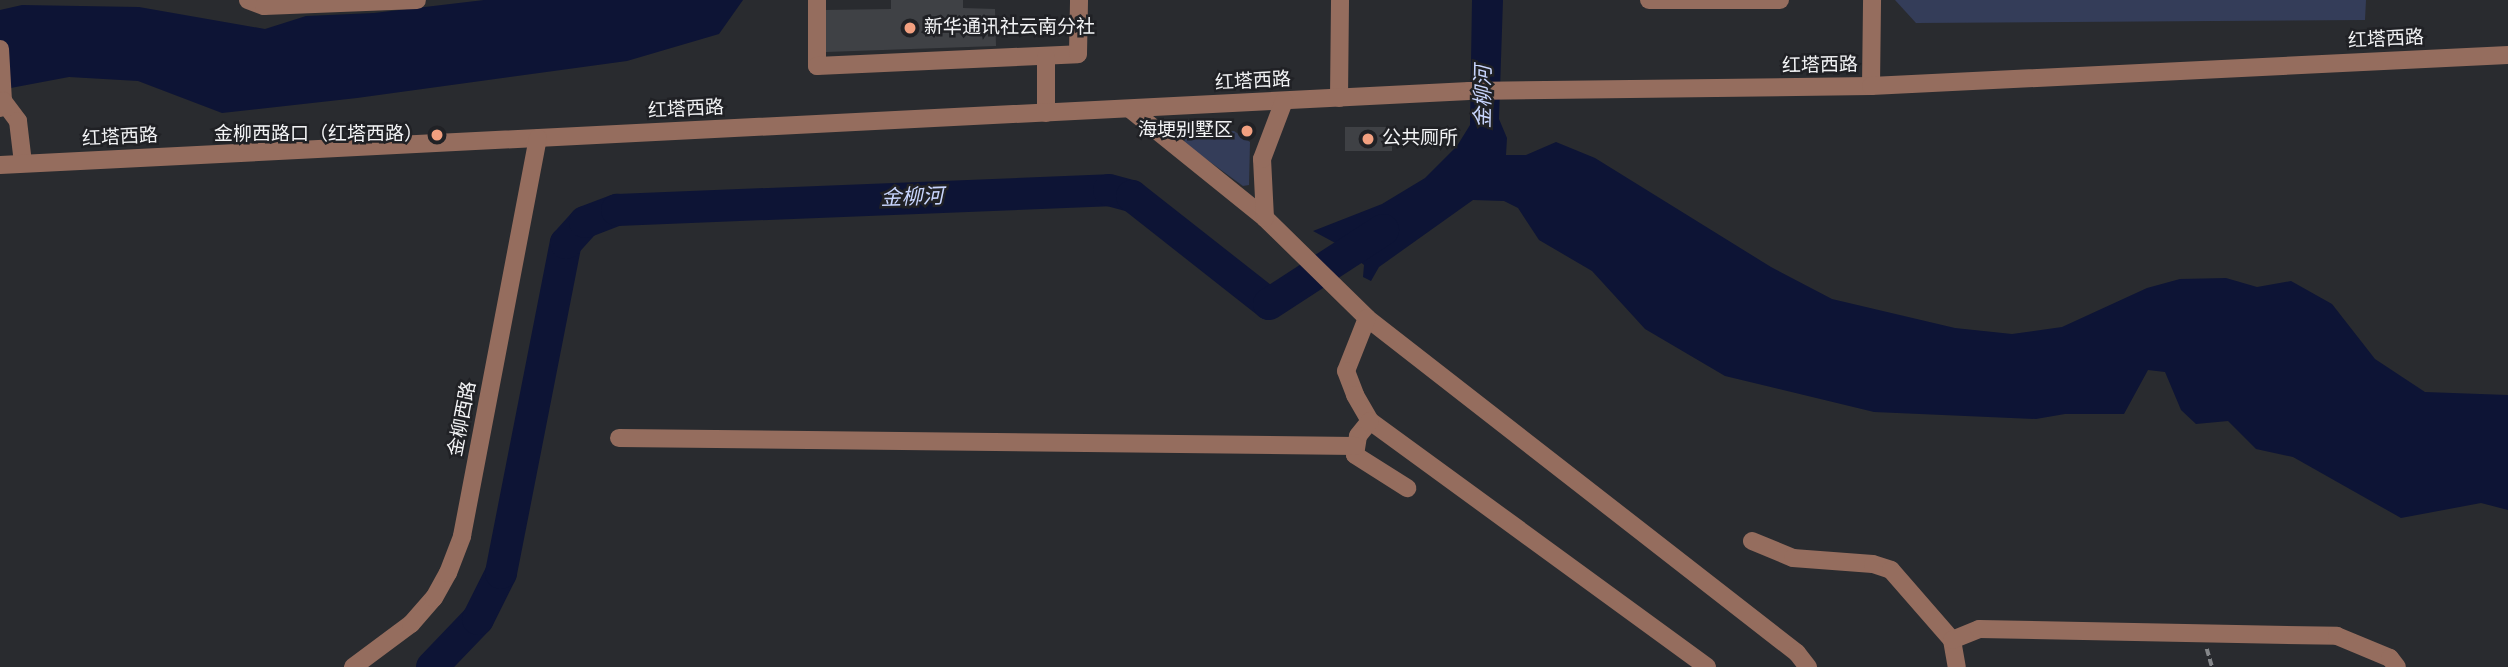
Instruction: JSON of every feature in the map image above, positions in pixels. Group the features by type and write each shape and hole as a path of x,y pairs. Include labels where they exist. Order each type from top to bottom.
{"street":[{"path":"248,0 264,6 417,0"},
{"path":"817,0 817,66 1078,54 1079,0"},
{"path":"1339,99 1340,0"},
{"path":"1649,0 1780,0"},
{"path":"1871,86 1872,0"},
{"path":"0,49 2,104 18,121 23,163"},
{"name":"红塔西路","path":"0,165 1469,91 1871,86 2508,55"},
{"path":"1046,57 1046,113"},
{"path":"1265,218 1262,159 1284,101"},
{"path":"1130,109 1265,218 1367,318 1797,653 1808,667"},
{"name":"金柳西路","path":"353,667 411,624 434,598 448,573 462,536 538,138"},
{"path":"1367,318 1346,371 1354,395 1370,421 1707,667"},
{"path":"1370,421 1355,446 1355,455 1407,488"},
{"path":"620,438 1355,446"},
{"path":"1752,541 1793,558 1873,564 1891,570 1952,640 1957,667"},
{"path":"1952,640 1979,629 2337,636 2390,657 2397,667"}],"shaded area":[{"path":"1895,0 2366,0 2365,20 1916,23"},
{"path":"1234,131 1250,142 1249,185 1243,186 1184,143 1186,132"}],"water":[{"path":"484,0 743,0 719,34 627,61 357,98 222,113 138,81 69,77 0,90 0,10 22,5 139,7 265,29 306,16 374,13"},
{"path":"1472,0 1503,0 1499,119 1507,138 1506,155 1526,155 1556,142 1595,158 1771,267 1832,299 1955,328 2012,334 2062,327 2147,288 2180,279 2226,278 2257,287 2291,281 2332,304 2375,359 2425,392 2508,395 2508,510 2481,503 2401,518 2293,457 2256,449 2228,421 2196,424 2181,410 2165,372 2148,370 2124,414 2065,414 2036,419 1874,412 1725,376 1645,329 1592,271 1539,240 1518,208 1504,201 1473,200 1379,267 1371,281 1363,277 1364,265 1339,245 1313,231 1382,204 1425,178 1457,146 1470,125"}],"building":[{"name":"新华通讯社云南分社","path":"891,0 963,0 963,8 995,9 996,46 826,52 823,10 891,9"},
{"name":"公共厕所","path":"1345,127 1392,127 1392,151 1345,151"}],"waterway":[{"name":"金柳河","path":"432,667 478,619 501,573 566,243 585,222 617,210 1109,190 1132,196 1269,304 1383,230"}],"place":[{"name":"新华通讯社云南分社","path":"910,28"},
{"name":"海埂别墅区","path":"1247,131"},
{"name":"金柳西路口（红塔西路）","path":"437,135"},
{"name":"公共厕所","path":"1368,139"}]}
